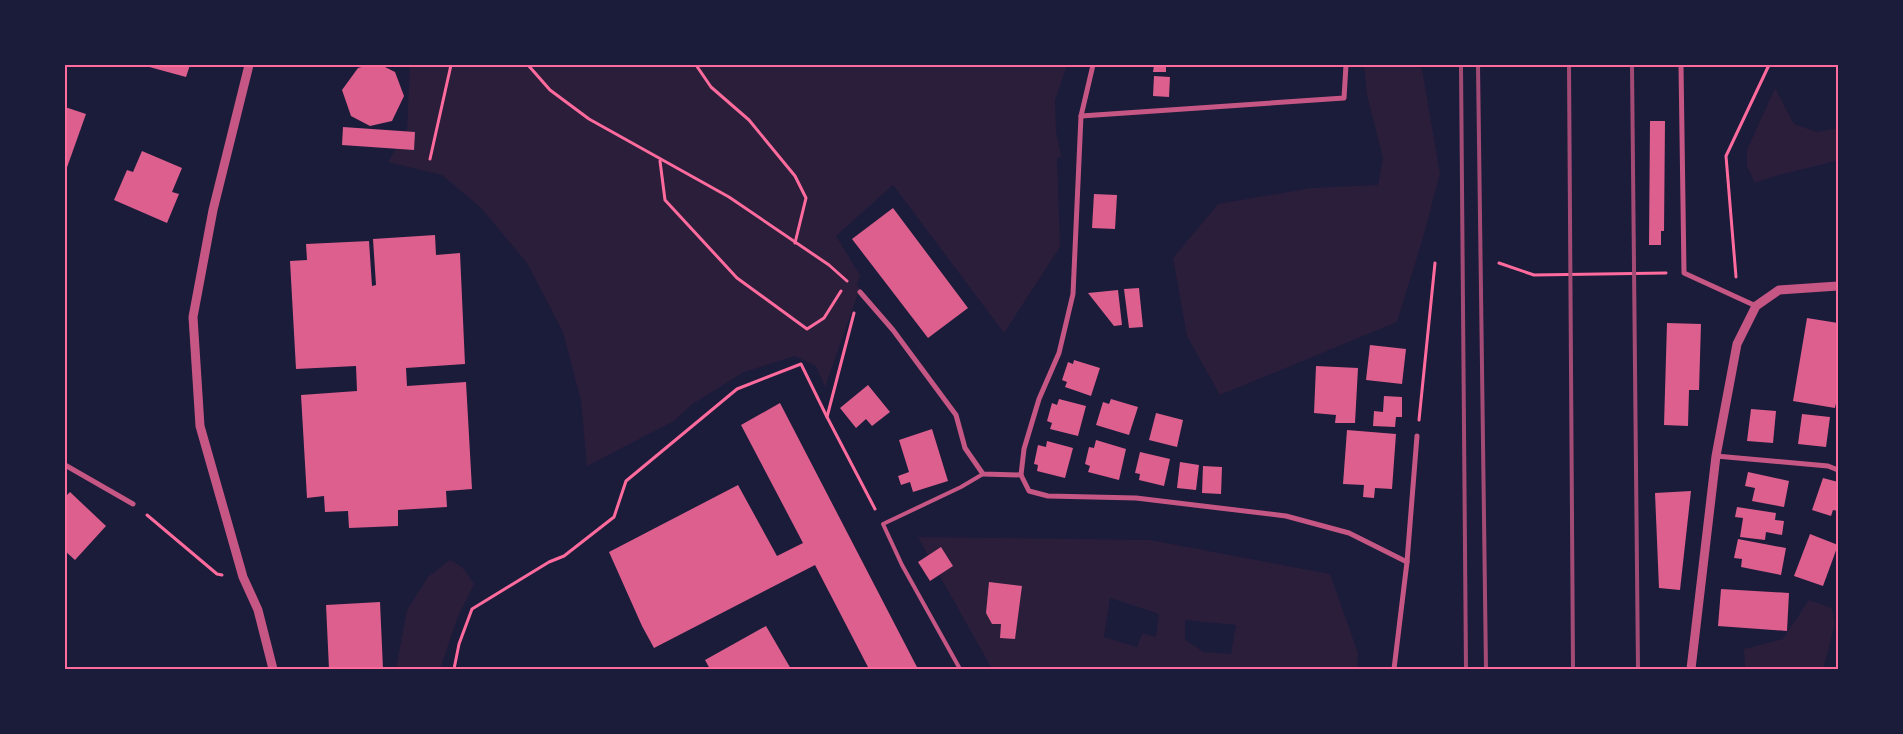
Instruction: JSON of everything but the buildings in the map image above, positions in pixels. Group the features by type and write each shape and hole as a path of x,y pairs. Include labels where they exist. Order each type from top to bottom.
{"street":[{"path":"249,65 212,210 193,317 200,426 242,577 258,610 273,669"},
{"path":"1093,65 1081,116 1072,294 1059,353 1039,399 1024,449 1021,475 1028,491 1048,496 1136,498 1286,516 1349,534 1406,562"},
{"path":"1081,116 1344,98 1346,65"},
{"path":"1681,65 1684,273 1756,306"},
{"path":"1691,669 1716,456 1737,344 1756,306 1779,290 1838,286"},
{"path":"860,292 894,330 956,415 965,448 983,474 1021,475"},
{"path":"1394,669 1417,436"},
{"path":"1716,456 1828,466 1838,470"},
{"path":"65,465 133,504"}],"lane":[{"path":"960,669 902,565 882,524 961,488 983,474"}],"path":[{"path":"430,159 451,65"},
{"path":"528,65 550,90 590,119 729,198 829,265 860,292 827,417"},
{"path":"696,65 711,87 749,120 795,176 806,198 796,243"},
{"path":"1738,298 1726,156 1769,65"},
{"path":"660,160 665,200 737,278 807,329 824,318 847,281"},
{"path":"1417,436 1435,263"},
{"path":"1499,263 1534,275 1684,273"},
{"path":"454,669 459,644 472,609 549,562 564,556 614,517 626,481 737,389 800,364 882,524"},
{"path":"133,504 217,574 242,577"}],"shaded area":[{"path":"410,65 1067,65 1055,100 1056,131 1061,157 1057,158 1060,247 1004,333 893,185 836,236 860,275 857,285 860,288 825,387 816,366 795,356 744,372 691,405 674,421 587,466 581,401 563,332 527,263 481,208 442,175 388,162 407,130"},
{"path":"1364,65 1415,65 1422,69 1440,174 1397,322 1220,395 1187,336 1173,258 1218,204 1312,188 1378,185 1383,158 1367,95"},
{"path":"1775,88 1794,124 1817,132 1838,128 1838,160 1755,183 1747,166 1747,150"},
{"path":"918,537 1150,540 1330,574 1358,653 1357,669 992,669","holes":["1110,598 1159,614 1156,637 1142,633 1137,647 1104,637","1185,620 1236,625 1231,654 1204,652 1185,640"]},
{"path":"450,560 462,567 474,584 457,619 440,669 396,669 407,610 428,577"},
{"path":"1809,600 1832,608 1835,624 1823,669 1745,669 1744,649 1783,639"}],"railway":[{"path":"1461,65 1466,669"},
{"path":"1478,65 1486,669"},
{"path":"1569,65 1573,669"},
{"path":"1632,65 1638,669"}]}
